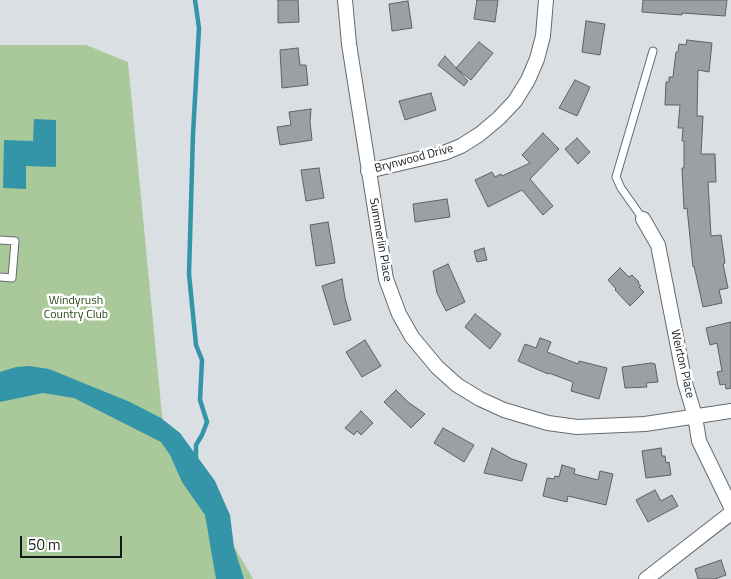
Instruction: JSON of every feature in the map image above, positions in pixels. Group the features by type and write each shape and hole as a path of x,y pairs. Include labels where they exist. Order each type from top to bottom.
{"street":[{"name":"Summerlin Place","path":"345,0 349,44 381,256 392,297 399,314 412,337 437,367 480,399 504,410 548,423 577,427 645,424 731,412"},
{"name":"Brynwood Drive","path":"368,171 444,153 461,146 480,134 499,118 524,87 537,59 543,36 546,0"},
{"name":"Weirton Place","path":"643,219 658,245 685,384 695,416 699,441 731,506"},
{"path":"646,579 731,513"}],"lane":[{"path":"643,219 616,177 653,51"},
{"path":"0,240 15,241 12,278 0,277"}],"green space":[{"name":"Windyrush Country Club","path":"0,45 86,45 128,62 164,436 186,463 253,579 0,579"}],"water":[{"path":"34,119 56,120 56,167 26,166 26,189 3,188 4,140 33,141"},
{"path":"29,366 49,369 130,402 161,418 180,433 215,481 230,515 234,547 244,579 216,579 205,515 182,482 170,455 161,442 74,398 43,393 0,402 0,372 16,367"}],"building":[{"path":"278,0 298,0 299,22 278,23"},
{"path":"477,0 498,0 495,22 474,19"},
{"path":"643,0 727,0 725,16 642,12"},
{"path":"408,1 412,28 392,31 389,4"},
{"path":"586,21 605,24 600,55 582,52"},
{"path":"687,40 712,43 709,72 698,70 697,116 703,116 701,154 715,154 716,182 708,182 711,236 721,235 725,263 723,264 728,288 719,290 722,303 703,307 693,267 687,208 684,209 682,168 684,168 684,141 682,141 683,128 678,128 680,105 665,105 666,82 669,82 669,77 673,77 676,52 678,52 679,44 686,45"},
{"path":"479,42 493,53 471,80 456,68"},
{"path":"298,48 300,65 306,65 308,85 282,88 280,50"},
{"path":"445,56 468,81 464,86 438,65"},
{"path":"575,80 590,87 577,116 559,108"},
{"path":"431,93 436,110 405,120 399,101"},
{"path":"311,109 312,140 280,145 277,127 291,125 289,112"},
{"path":"543,133 559,149 530,179 553,206 543,215 522,190 488,207 475,180 492,172 495,177 501,174 502,176 530,163 522,155"},
{"path":"577,138 590,152 578,164 565,149"},
{"path":"319,168 324,198 306,201 301,170"},
{"path":"447,199 450,217 415,222 413,204"},
{"path":"328,222 335,263 316,266 310,225"},
{"path":"484,248 487,260 477,262 474,251"},
{"path":"448,264 465,302 446,311 437,293 433,271"},
{"path":"620,268 629,277 632,275 639,282 641,286 639,287 644,292 630,306 608,280"},
{"path":"342,279 351,320 334,325 322,286"},
{"path":"475,314 501,334 490,349 465,327"},
{"path":"731,322 731,388 726,389 725,384 720,385 717,372 722,371 717,343 710,345 706,328"},
{"path":"540,338 551,342 547,352 578,364 579,361 607,368 599,399 571,391 573,382 518,361 525,344 536,348"},
{"path":"365,340 381,366 362,377 346,352"},
{"path":"655,364 658,382 646,383 647,387 625,388 622,367"},
{"path":"396,390 408,402 425,414 411,428 384,402"},
{"path":"361,411 373,423 361,435 357,431 354,435 345,428"},
{"path":"443,428 474,445 464,462 434,443"},
{"path":"492,448 512,459 527,464 522,481 484,473"},
{"path":"661,448 662,456 665,456 666,463 669,462 671,475 646,478 642,451"},
{"path":"562,465 575,469 574,474 598,480 600,471 613,474 606,505 568,496 567,502 543,496 547,478 554,479 555,476 559,477"},
{"path":"655,490 661,501 672,495 678,506 648,522 636,500"},
{"path":"721,560 726,575 715,579 698,579 695,569"}],"waterway":[{"path":"195,0 199,28 193,134 189,274 196,345 202,360 200,400 207,422 196,445 196,460"}]}
